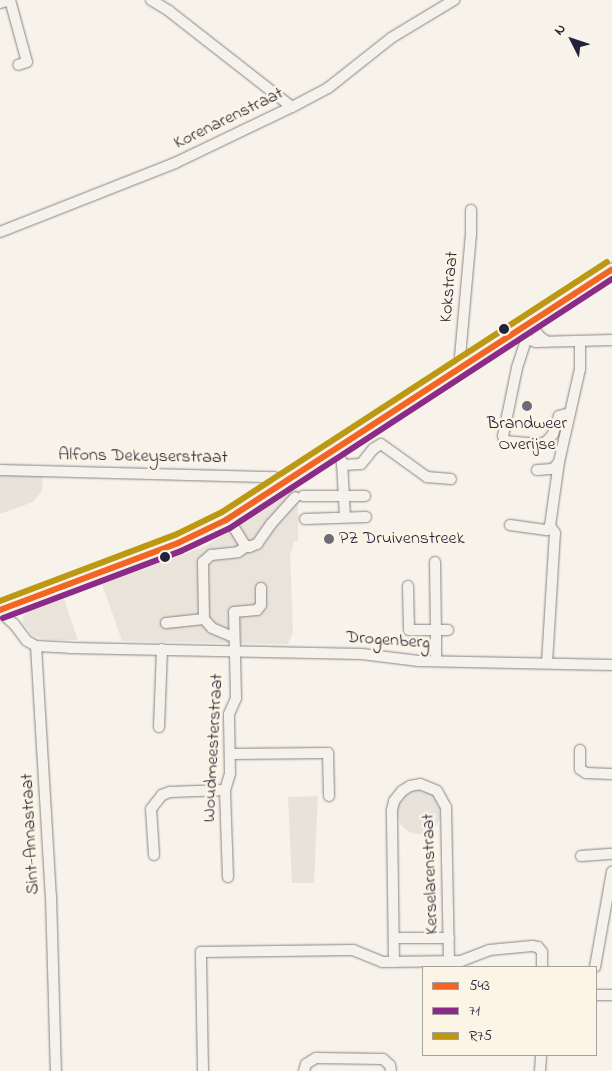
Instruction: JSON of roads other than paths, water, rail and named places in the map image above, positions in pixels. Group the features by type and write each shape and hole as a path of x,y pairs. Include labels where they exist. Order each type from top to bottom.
{"main road":[{"path":"0,611 178,544 228,518 612,269"}],"street":[{"path":"0,2 10,0 27,62 18,65"},
{"path":"151,0 169,11 292,107"},
{"path":"158,0 169,11"},
{"name":"Korenarenstraat","path":"0,232 175,163 292,107 328,88 391,38 454,0"},
{"name":"Kokstraat","path":"464,366 460,357 471,234 471,210"},
{"path":"530,323 539,336 546,341"},
{"path":"515,333 526,340 612,340"},
{"path":"526,340 517,368 503,436 505,441 539,444 546,442 553,434 559,416 570,412"},
{"path":"510,525 547,530 550,526 559,462 580,369 580,341"},
{"path":"342,465 360,464 369,453 381,444 427,477 452,478"},
{"path":"335,450 342,465 345,517"},
{"path":"537,470 553,469 559,462"},
{"name":"Alfons Dekeyserstraat","path":"0,470 274,477 283,484"},
{"path":"233,637 212,628 204,619 203,562 211,556 238,552 247,546 257,544 271,524 299,497 365,496"},
{"path":"305,519 366,517"},
{"path":"228,518 247,546"},
{"path":"547,664 555,533 550,526"},
{"path":"435,562 436,661"},
{"path":"408,586 409,630 448,630"},
{"name":"Woudmeesterstraat","path":"228,877 225,790 230,774 230,714 236,698 233,650 234,612 257,610 261,605 260,588"},
{"path":"0,611 14,624 27,641 36,646"},
{"path":"166,623 204,619"},
{"name":"Drogenberg","path":"36,646 362,654 436,661 612,665"},
{"name":"Sint-Annastraat","path":"36,646 50,886 56,1071"},
{"path":"159,727 162,650"},
{"path":"580,750 580,769 586,773 612,774"},
{"path":"230,754 328,753 328,796"},
{"name":"Kerselarenstraat","path":"394,962 392,810 394,801 402,791 410,786 420,784 437,791 446,807 449,961"},
{"path":"154,855 151,808 162,795 170,792 225,790"},
{"path":"581,856 612,854"},
{"path":"595,966 608,916 612,872"},
{"path":"394,938 449,938"},
{"path":"204,1071 201,952 354,950 376,961 461,961 489,950 510,950 532,946 538,947 542,952 542,966"},
{"path":"597,995 612,995"},
{"path":"540,1071 541,1056"},
{"path":"304,1071 306,1064 316,1058 383,1059 390,1065 391,1071"}],"place":[{"name":"Brandweer Overijse","path":"527,406"},
{"name":"PZ Druivenstreek","path":"329,539"}]}
